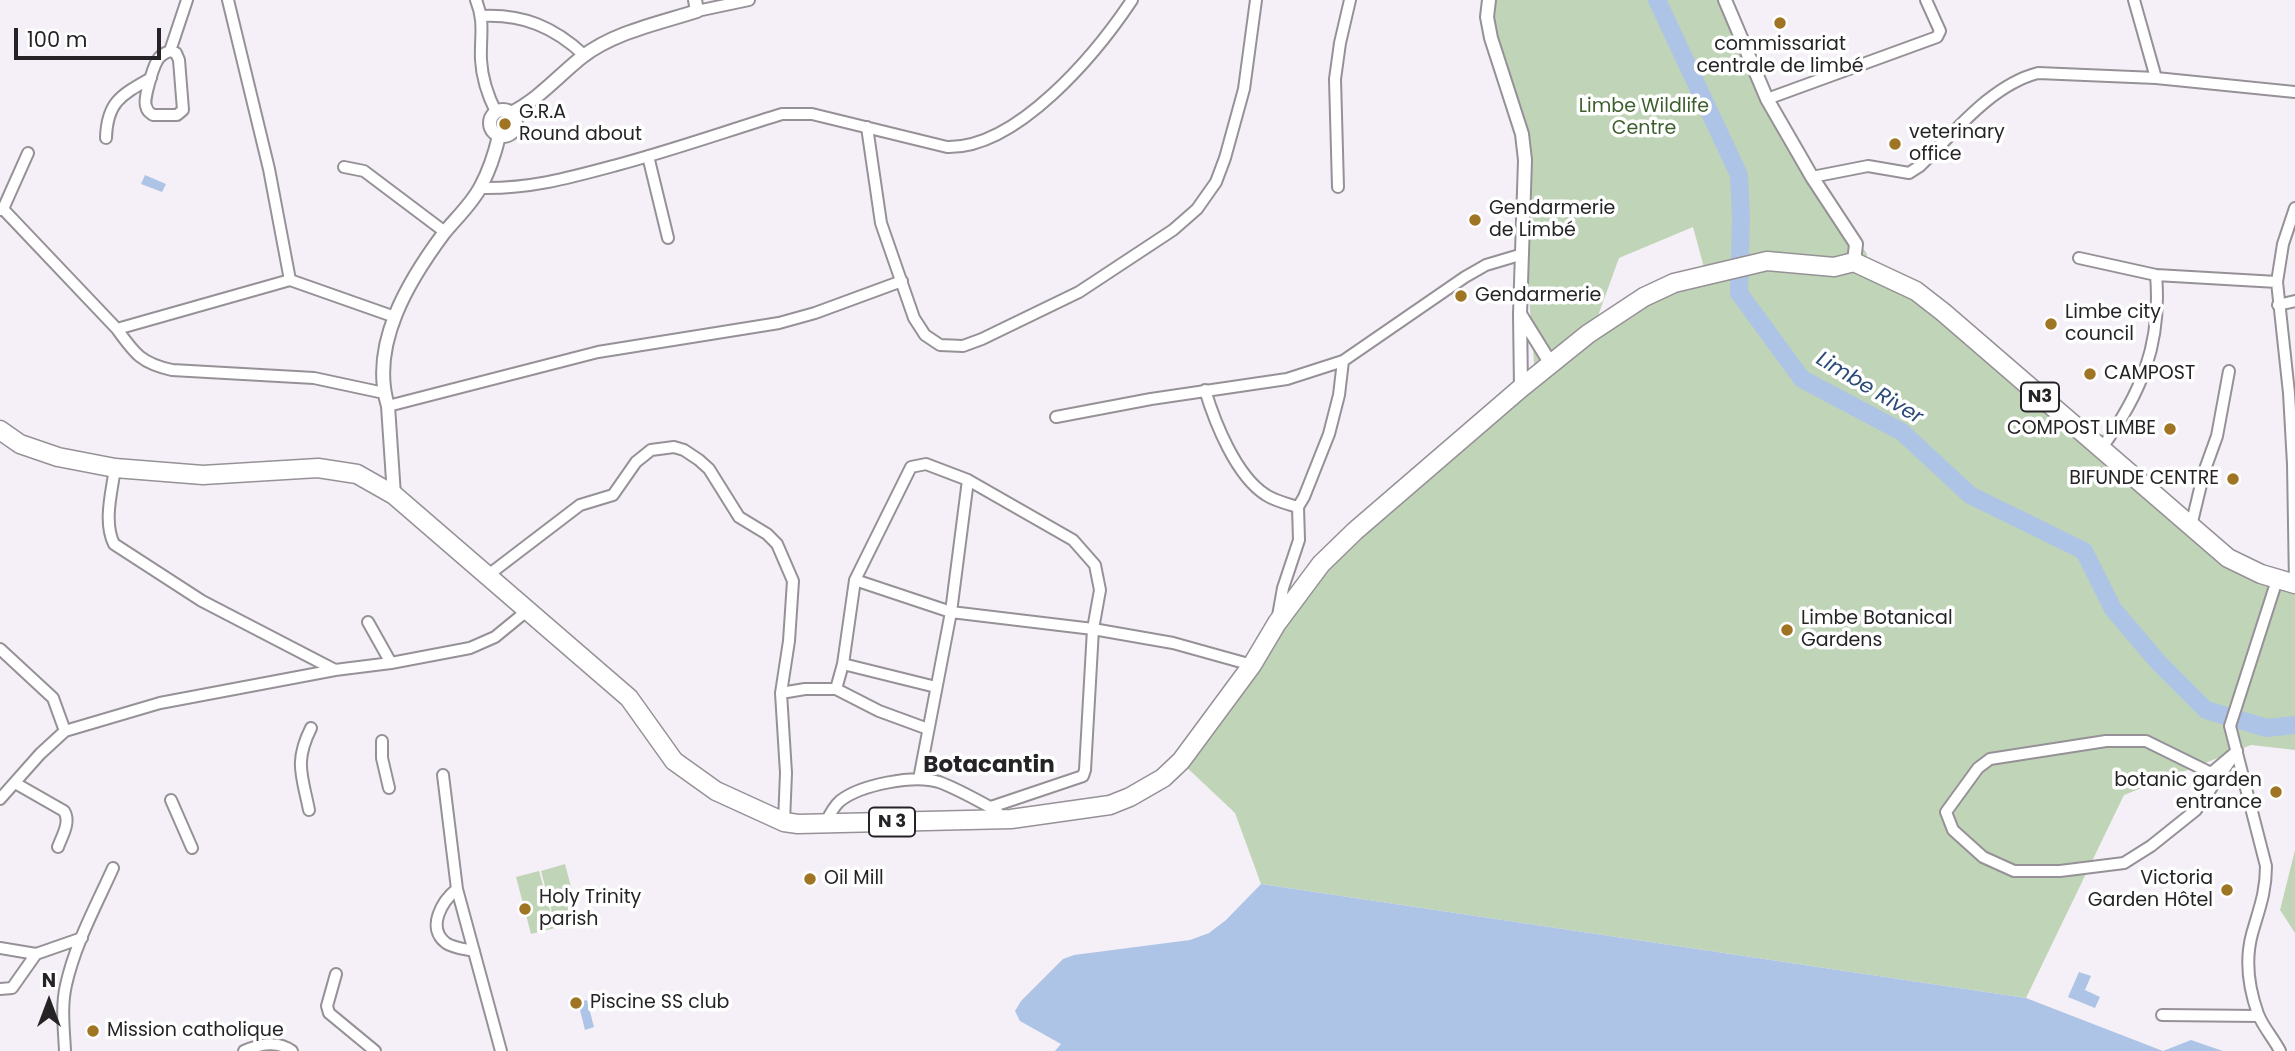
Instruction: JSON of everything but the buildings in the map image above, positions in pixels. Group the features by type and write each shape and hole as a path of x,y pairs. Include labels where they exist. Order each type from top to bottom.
{"highway":[{"name":"N 3","path":"0,430 20,444 58,457 115,468 203,475 318,468 357,474 394,495 629,698 674,761 716,791 784,822 825,824 1011,819 1110,805 1163,778 1181,761 1252,665 1277,623 1321,564 1355,531 1521,388 1588,334 1644,297 1674,283 1767,261 1835,267 1854,262"},
{"name":"N3","path":"1854,262 1916,291 1925,298 2228,558 2289,582"}],"street":[{"path":"170,51 187,0"},
{"path":"228,0 269,169 290,280"},
{"path":"476,0 482,16 482,72 489,99 496,112"},
{"path":"511,113 544,92 584,55 615,39 696,6 750,0"},
{"path":"480,188 512,189 544,184 794,112 947,147 960,148 975,144 1008,127 1052,96 1108,33 1132,0"},
{"path":"867,127 881,223 914,318 925,335 940,345 963,346 1079,292 1173,230 1197,209 1216,182 1225,158 1244,89 1256,0"},
{"path":"1338,187 1335,79 1350,0"},
{"path":"1489,0 1487,17 1491,38 1522,134 1525,160 1520,314 1521,388"},
{"path":"1726,0 1768,99 1812,177 1856,244 1854,262"},
{"path":"1768,99 1937,37 1940,31 1926,0"},
{"path":"2134,0 2156,78"},
{"path":"482,16 511,16 531,20 561,36 584,55"},
{"path":"163,53 176,53 179,60 183,110 177,115 164,116 153,115 147,110 145,103 151,78 157,60 163,53"},
{"path":"1812,177 1868,166 1909,173 1920,166 1996,92 2019,78 2038,73 2156,78 2295,92"},
{"path":"106,138 108,114 113,106 151,78"},
{"path":"496,112 511,113 515,127 509,135 499,136 491,130 490,120 496,112"},
{"path":"394,495 388,407 384,393 386,350 395,317 412,278 480,188 499,136"},
{"path":"28,153 1,210 117,329 132,350 150,365 172,370 314,378 384,393"},
{"path":"648,156 668,238"},
{"path":"344,167 363,171 445,232"},
{"path":"2280,1051 2259,1016 2251,986 2247,957 2266,890 2266,866 2230,726 2289,582 2294,476 2289,393 2277,282 2283,244 2295,208"},
{"path":"1056,417 1205,390 1287,379 1343,361 1465,277 1486,265 1523,254"},
{"path":"2079,258 2156,275 2277,282"},
{"path":"2101,449 2126,413 2147,366 2157,323 2156,275"},
{"path":"117,329 290,280 395,317"},
{"path":"388,407 598,352 779,323 815,313 902,281"},
{"path":"2278,305 2295,301"},
{"path":"1520,314 1550,364"},
{"path":"1277,623 1283,588 1299,540 1298,507 1329,435 1339,395 1343,361"},
{"path":"2191,526 2204,472 2217,436 2229,371"},
{"path":"1205,390 1220,435 1247,475 1265,495 1298,507"},
{"path":"487,576 580,505 613,495 643,454 662,447 674,447 684,450 709,470 739,517 767,534 777,544 793,581 789,641 781,693 786,773 784,822"},
{"path":"836,689 843,664 855,580 911,467 926,464 968,480 1073,540 1095,565 1100,590 1093,629 1086,770 1083,776 991,807"},
{"path":"115,468 108,520 109,535 114,544 202,601 335,670"},
{"path":"919,779 951,612 968,480"},
{"path":"855,580 951,612 1093,629 1172,643 1252,665"},
{"path":"0,799 40,754 65,731 160,703 470,648 495,637 527,610"},
{"path":"368,622 391,663"},
{"path":"0,649 53,698 65,731"},
{"path":"843,664 936,687"},
{"path":"781,693 805,689 836,689 879,711 928,729"},
{"path":"309,810 299,760 303,743 311,728"},
{"path":"383,741 382,758 389,788"},
{"path":"2106,741 2146,741 2211,773 2237,751 2196,810 2151,846 2124,863 2060,871 2014,871 1983,857 1952,830 1946,812 1978,768 1990,759 2106,741"},
{"path":"443,775 457,889 501,1051"},
{"path":"825,824 836,804 848,796 890,783 919,779 937,782 1011,819"},
{"path":"15,783 67,815 58,847"},
{"path":"171,800 192,848"},
{"path":"65,1051 63,1017 66,984 82,938 113,868"},
{"path":"457,889 442,903 437,918 438,927 446,944 474,951"},
{"path":"0,948 36,954 82,938"},
{"path":"0,989 12,988 36,954"},
{"path":"336,974 327,1006 329,1013 375,1051"},
{"path":"2162,1015 2259,1016"},
{"path":"244,1051 274,1044 292,1051"}],"green space":[{"name":"Limbe Botanical Gardens","path":"1490,0 1719,0 1821,186 1867,254 1864,275 1916,297 2230,560 2295,586 2295,750 2251,745 2124,795 2026,998 1261,884 1235,813 1182,763 1325,563 1535,376 1526,257 1529,150 1488,18","holes":["1693,227 1706,275 1657,290 1591,335 1619,258"]},
{"path":"2295,850 2295,933 2280,910"},
{"path":"565,864 580,921 556,928 541,871"},
{"path":"539,871 555,928 531,934 516,877"}],"water":[{"path":"145,175 166,184 162,192 141,184"},
{"path":"1261,884 2026,998 2163,1051 1055,1051 1061,1044 1020,1021 1015,1011 1021,1001 1063,959 1074,955 1190,940 1209,933 1226,920"},
{"path":"2079,972 2091,976 2085,990 2100,997 2095,1008 2068,997"},
{"path":"587,1000 594,1027 585,1030 578,1002"},
{"path":"2191,1040 2223,1051 2163,1051"}],"waterway":[{"name":"Limbe River","path":"1657,0 1739,175 1739,293 1802,379 1902,432 1970,495 2084,551 2113,609 2158,662 2206,710 2267,728 2295,725"}],"place":[{"name":"commissariat centrale de limbé","path":"1780,23"},
{"name":"G.R.A Round about","path":"505,124"},
{"name":"veterinary office","path":"1895,144"},
{"name":"Gendarmerie de Limbé","path":"1475,220"},
{"name":"Gendarmerie","path":"1461,296"},
{"name":"Limbe city council","path":"2051,324"},
{"name":"CAMPOST","path":"2090,374"},
{"name":"COMPOST LIMBE","path":"2170,429"},
{"name":"BIFUNDE CENTRE","path":"2233,479"},
{"name":"Limbe Botanical Gardens","path":"1787,630"},
{"name":"botanic garden entrance","path":"2276,792"},
{"name":"Oil Mill","path":"810,879"},
{"name":"Victoria Garden Hôtel","path":"2227,890"},
{"name":"Holy Trinity parish","path":"525,909"},
{"name":"Piscine SS club","path":"576,1003"},
{"name":"Mission catholique","path":"93,1031"}],"district":[{"name":"Botacantin","path":"989,766"}],"park label":[{"name":"Limbe Wildlife Centre","path":"1644,118"}]}
